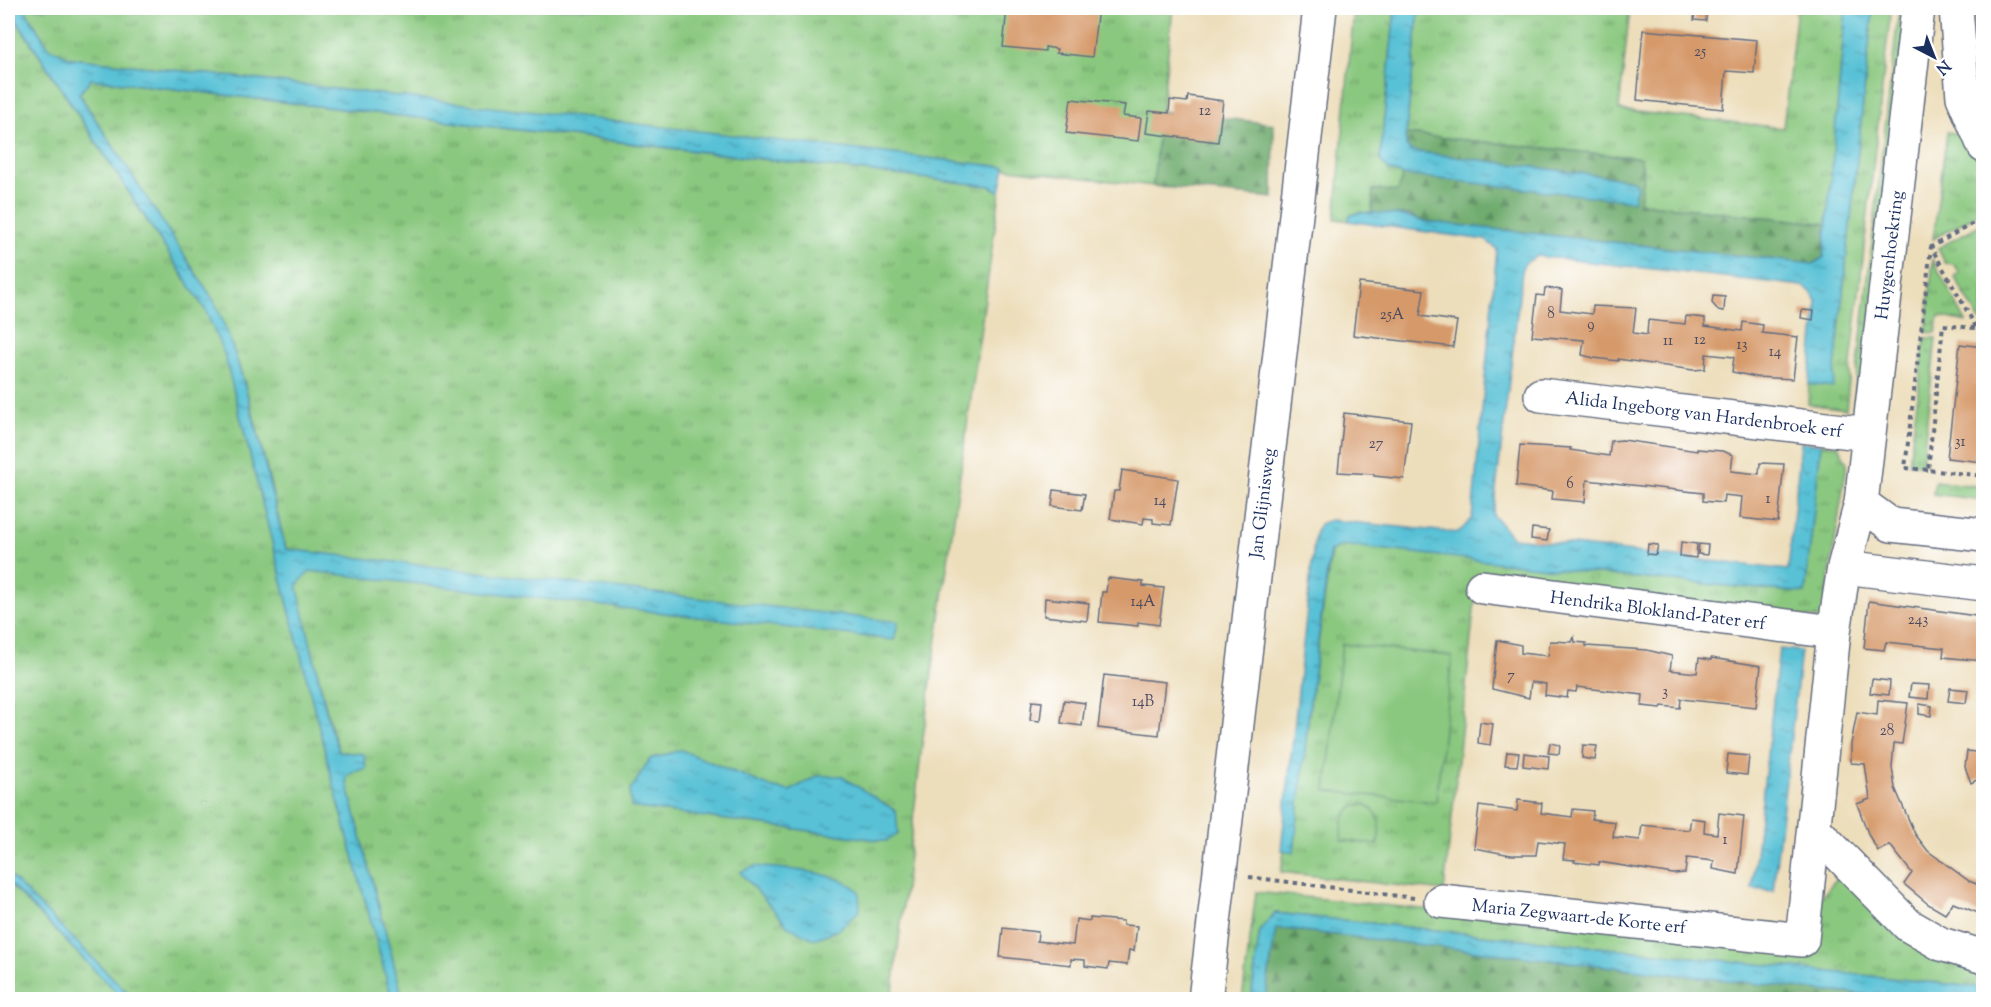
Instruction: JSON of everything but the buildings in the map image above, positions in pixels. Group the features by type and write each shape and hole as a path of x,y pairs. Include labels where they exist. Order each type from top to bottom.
{"street":[{"name":"Jan Glijnisweg","path":"1206,999 1320,8"},
{"name":"Huygenhoekring","path":"1814,828 1834,632 1844,567 1862,503 1918,8"},
{"path":"1956,8 1964,97 1983,146"},
{"name":"Alida Ingeborg van Hardenbroek erf","path":"1541,395 1868,434"},
{"path":"1862,503 1891,525 1983,535"},
{"path":"1844,567 1983,584"},
{"name":"Hendrika Blokland-Pater erf","path":"1482,587 1834,632"},
{"path":"1814,828 1908,925 1941,944 1983,957"},
{"name":"Maria Zegwaart-de Korte erf","path":"1441,901 1802,940 1814,828"}],"path":[{"path":"1931,247 1983,217"},
{"path":"1931,247 1976,328"},
{"path":"1931,247 1905,468 1983,476"},
{"path":"1928,470 1943,325 1983,329"},
{"path":"1245,876 1441,901"}],"green space":[{"path":"8,8 205,309 225,356 333,782 392,999 134,999 8,874"},
{"path":"24,8 1173,8 1153,186 71,58 49,48"},
{"path":"1354,8 1395,8 1380,160 1389,170 1403,175 1399,191 1373,190 1372,214 1360,212 1349,216 1349,221 1335,219"},
{"path":"1419,8 1630,8 1619,110 1783,128 1797,8 1846,8 1827,224 1640,203 1641,158 1406,134"},
{"path":"1873,8 1891,8 1846,409 1808,404 1809,384 1833,386"},
{"path":"1899,8 1907,8 1861,399 1853,407"},
{"path":"90,79 990,186 1000,192 922,745 892,999 403,999 346,779 363,754 340,752 331,728 296,584 310,570 894,639 286,549 247,392 227,331 214,301 79,94","holes":["817,776 898,834 886,841 631,807 773,788 790,791"]},
{"path":"1160,111 1274,124 1273,198 1153,186"},
{"path":"1947,132 1969,135 1983,173 1983,211 1933,239"},
{"path":"1406,134 1641,158 1643,173 1640,203 1827,224 1824,257 1813,264 1421,221 1410,215 1372,214 1373,190 1398,191 1403,175 1463,180 1632,180 1411,151 1406,146"},
{"path":"1983,223 1983,322 1980,321 1954,276 1960,273 1954,264 1945,263 1938,248"},
{"path":"1933,260 1966,322 1939,316 1936,333 1926,332"},
{"path":"1925,338 1936,338 1922,465 1909,463"},
{"path":"1821,444 1838,445 1847,463 1823,619 1477,582 1444,891 1281,872 1284,851 1294,851 1310,702 1331,551 1343,544 1628,577 1805,593"},
{"path":"1935,481 1983,487 1983,500 1933,494"},
{"path":"1342,644 1452,656 1436,802 1326,791"},
{"path":"1365,804 1378,817 1380,827 1378,845 1341,840 1343,821 1348,811"},
{"path":"1841,873 1984,972 1983,988 1275,913 1260,930 1251,999 1242,1000 1256,892 1810,949 1818,901"},
{"path":"8,883 123,999 8,999"},
{"path":"1276,928 1821,991 1924,999 1265,1000"}],"water":[{"path":"9,8 24,8 49,48 71,58 1005,167 1000,192 990,186 91,79 79,94 214,301 247,392 286,549 898,622 894,640 310,571 297,585 330,728 340,752 364,754 366,768 351,773 346,779 403,999 392,999 333,782 225,356 205,309"},
{"path":"1395,8 1419,8 1406,134 1406,146 1411,151 1632,180 1637,186 1633,201 1403,175 1389,170 1380,160"},
{"path":"1846,8 1873,8 1833,387 1809,384 1817,303 1811,292 1803,286 1537,256 1524,264 1522,272 1493,515 1513,538 1788,570 1801,442 1821,444 1805,593 1628,577 1343,545 1330,551 1310,702 1294,852 1281,850 1315,534 1320,524 1330,520 1459,533 1472,518 1497,249 1485,240 1349,221 1349,216 1363,213 1385,214 1421,221 1813,264 1824,257"},
{"path":"1779,649 1801,651 1773,891 1752,889"},
{"path":"681,750 773,788 790,791 817,776 841,776 896,811 898,834 886,841 631,807 630,791 650,759"},
{"path":"755,866 823,874 836,878 859,891 860,910 838,930 814,939 789,927 740,872"},
{"path":"8,874 134,999 123,999 8,882"},
{"path":"1275,913 1983,988 1983,999 1924,999 1821,991 1276,928 1265,999 1251,999 1260,930"}]}
